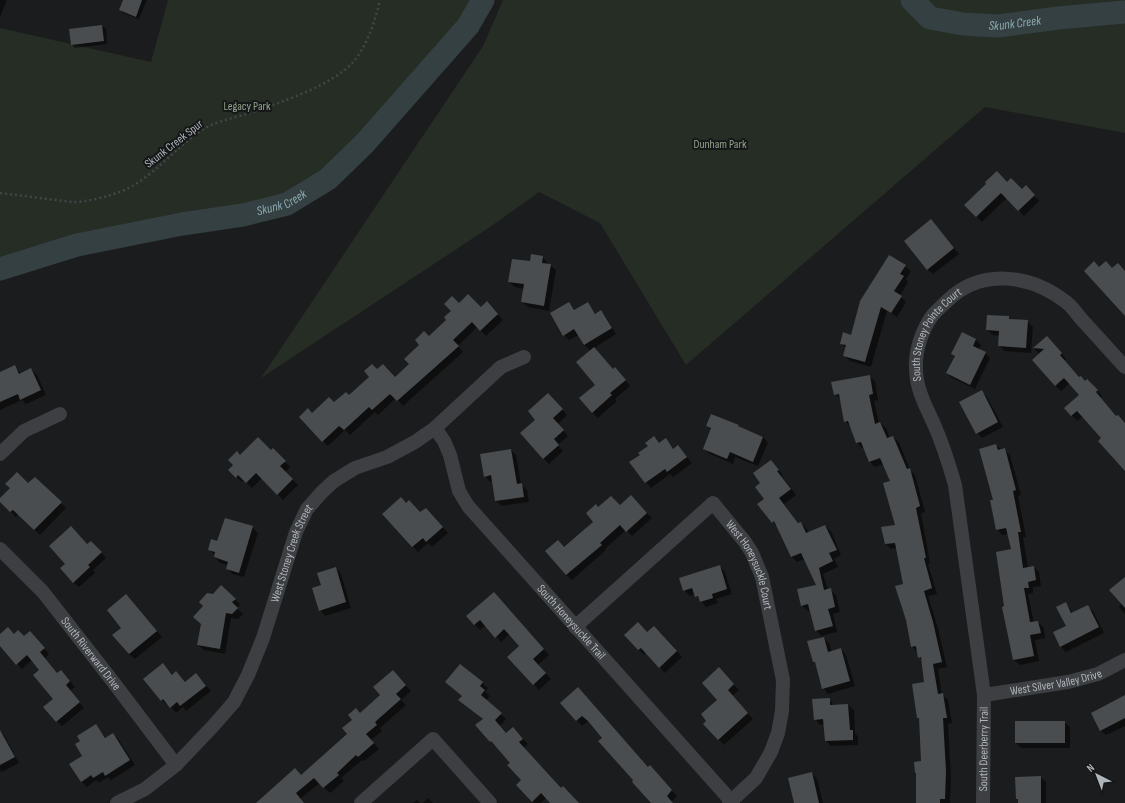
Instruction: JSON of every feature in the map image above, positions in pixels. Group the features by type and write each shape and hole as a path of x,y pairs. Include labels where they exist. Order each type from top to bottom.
{"street":[{"name":"South Stoney Pointe Court","path":"984,695 954,485 949,463 933,422 921,398 917,380 917,352 924,331 932,315 953,296 968,286 985,280 1002,278 1019,280 1045,289 1067,303 1125,367"},
{"name":"West Stoney Creek Street","path":"116,803 145,789 176,765 234,702 248,675 263,638 296,532 307,509 334,481 355,468 387,457 415,442 435,428 501,367 524,357"},
{"path":"0,454 24,431 60,414"},
{"name":"South Honeysuckle Trail","path":"435,428 444,441 450,455 459,491 468,506 731,802"},
{"name":"West Honeysuckle Court","path":"575,627 713,503 745,542 762,577 784,686 778,733 771,752 756,778 731,802"},
{"name":"South Riverward Drive","path":"0,549 43,592 176,765"},
{"name":"West Silver Valley Drive","path":"984,695 1068,682 1098,674 1125,660"},
{"name":"South Deerberry Trail","path":"984,695 984,803"},
{"path":"361,803 433,739 490,803"}],"path":[{"name":"Skunk Creek Spur","path":"0,193 72,202 115,194 132,186 148,176 195,136 210,126 266,107 325,84 346,69 359,54 367,39 380,0"}],"green space":[{"name":"Legacy Park","path":"168,0 483,0 468,26 365,143 328,179 287,204 243,215 182,224 77,245 0,269 0,28 151,62"},
{"name":"Dunham Park","path":"503,0 1125,0 1125,133 985,107 686,365 600,223 539,192 490,227 261,378 483,46"}],"building":[{"path":"123,0 142,0 136,17 119,10"},
{"path":"102,25 104,41 71,45 69,29"},
{"path":"997,171 1007,182 1011,178 1022,189 1026,185 1035,195 1018,211 1001,193 976,217 964,205"},
{"path":"931,219 954,248 927,270 904,241"},
{"path":"531,254 543,256 542,263 551,264 544,306 521,302 524,284 508,282 512,259 530,261"},
{"path":"889,255 906,265 900,274 904,276 894,291 902,296 891,313 881,307 865,362 843,356 846,345 840,344 843,332 851,335 860,301"},
{"path":"1094,261 1099,267 1106,261 1112,268 1118,263 1125,271 1125,316 1084,271"},
{"path":"468,294 481,307 487,301 498,314 480,331 472,322 453,340 459,346 397,401 390,394 372,410 369,407 344,430 339,426 322,442 299,417 308,408 312,413 329,397 334,402 346,392 349,395 369,377 364,371 372,364 377,369 383,364 395,377 409,364 404,359 419,345 415,340 424,331 429,336 446,320 444,317 451,311 444,304 452,296 459,303"},
{"path":"569,302 574,310 588,302 595,314 601,310 612,328 584,345 574,329 563,336 550,313"},
{"path":"987,315 1009,316 1009,319 1028,320 1026,348 998,346 999,331 986,330"},
{"path":"962,332 976,339 973,346 986,352 970,385 946,373 955,356 951,354"},
{"path":"1047,336 1062,353 1060,355 1079,377 1081,376 1085,381 1087,379 1098,390 1096,392 1116,416 1118,415 1125,423 1125,471 1098,441 1101,438 1077,411 1071,416 1064,408 1079,395 1064,378 1055,386 1032,360 1044,349 1033,348"},
{"path":"594,347 613,369 615,367 626,380 610,393 612,395 592,413 579,398 595,385 576,362"},
{"path":"15,365 19,374 31,368 41,390 20,400 18,394 0,402 0,372"},
{"path":"870,375 873,394 869,395 875,424 880,422 887,438 893,436 907,469 910,468 920,506 916,508 926,558 924,558 932,588 924,591 942,662 933,664 938,694 943,693 947,718 943,718 946,771 945,799 940,799 940,803 916,803 916,773 914,762 921,761 919,718 917,718 912,684 924,682 921,657 918,658 916,646 911,647 906,620 895,586 903,584 895,543 885,544 881,527 895,525 883,483 890,481 880,458 869,462 861,442 856,443 848,421 844,422 839,394 834,395 831,382"},
{"path":"982,390 998,422 976,434 959,402"},
{"path":"548,393 563,409 553,418 564,430 554,439 559,445 543,459 520,433 535,420 528,411"},
{"path":"711,414 739,425 738,426 763,437 753,462 730,452 727,459 703,449 711,428 706,426"},
{"path":"654,436 659,443 666,438 673,449 678,445 687,457 667,472 665,469 645,483 629,462 640,455 638,453 648,446 645,443"},
{"path":"258,437 271,450 273,448 286,461 280,466 293,479 277,495 256,473 246,483 238,475 236,478 228,470 233,465 228,460 237,451 240,455"},
{"path":"996,444 998,450 1005,448 1016,490 1013,491 1021,532 1018,532 1023,568 1034,566 1036,580 1028,582 1029,588 1024,588 1030,622 1038,621 1041,633 1030,635 1034,656 1013,660 1002,607 1004,606 996,552 1011,549 1006,528 996,530 990,500 993,500 979,449"},
{"path":"511,449 517,484 522,483 524,497 495,501 491,475 484,477 480,454"},
{"path":"771,460 779,470 777,471 791,489 779,498 798,523 801,522 806,533 825,525 837,550 829,553 833,561 819,568 824,590 831,588 835,607 828,609 833,626 815,631 808,604 801,606 797,589 816,585 801,553 791,557 774,521 772,523 757,504 764,499 755,487 760,483 753,473"},
{"path":"17,472 28,483 35,477 62,502 34,530 13,510 10,512 0,502 0,498 10,488 5,484"},
{"path":"631,495 647,513 626,532 620,525 600,543 602,545 566,575 545,551 558,540 564,547 593,522 586,513 596,504 598,507 611,496 620,505"},
{"path":"401,497 406,503 409,500 420,512 426,508 443,527 426,542 423,538 412,547 382,514"},
{"path":"225,518 253,526 239,573 226,569 228,562 214,557 215,552 208,550 211,539 217,541"},
{"path":"71,526 87,544 91,541 102,552 88,565 90,567 73,583 60,568 65,564 49,546"},
{"path":"720,565 727,589 712,594 713,598 700,602 698,596 695,597 692,588 683,591 679,578"},
{"path":"336,567 346,602 319,611 312,588 321,585 317,573"},
{"path":"1125,577 1125,608 1109,590"},
{"path":"221,585 236,599 232,602 238,608 232,614 226,613 220,649 197,645 201,624 193,617 203,606 199,602 207,593 213,594"},
{"path":"494,592 544,649 533,659 546,673 533,685 507,657 519,646 504,629 495,638 480,620 474,625 466,616"},
{"path":"126,594 157,631 129,654 112,635 121,628 107,610"},
{"path":"1066,602 1071,613 1088,605 1099,627 1060,647 1053,632 1066,626 1056,607"},
{"path":"638,622 647,632 654,626 677,651 659,668 641,648 638,650 624,635"},
{"path":"8,627 14,634 18,630 24,636 30,631 45,648 40,652 57,673 61,670 70,681 66,685 80,702 56,722 43,707 53,699 33,675 39,670 27,655 16,665 0,646 0,634"},
{"path":"824,637 828,652 841,648 850,681 822,689 815,662 813,662 807,641"},
{"path":"163,663 172,675 176,671 185,682 196,673 206,686 180,706 177,702 170,708 163,699 161,701 143,679"},
{"path":"460,664 483,682 480,686 485,690 481,695 502,713 495,720 506,733 513,727 523,739 519,742 561,788 563,786 579,803 550,803 541,793 532,802 516,785 521,780 507,765 510,763 475,725 483,719 458,700 462,696 445,682"},
{"path":"719,667 734,684 728,690 748,713 718,740 703,724 706,721 701,714 717,700 702,683"},
{"path":"393,670 406,685 396,694 401,699 375,722 377,725 366,734 374,743 358,757 356,755 337,773 339,775 323,788 314,778 296,793 304,803 256,803 295,768 301,775 347,734 342,728 352,720 348,715 356,708 360,713 380,695 373,687"},
{"path":"578,687 648,767 650,765 672,790 667,796 673,803 651,803 632,782 633,780 598,741 602,738 588,721 582,716 576,721 560,703"},
{"path":"1125,695 1125,718 1100,731 1091,713"},
{"path":"830,698 830,705 848,704 850,730 853,730 853,740 825,741 823,719 814,720 812,699"},
{"path":"1015,721 1065,721 1065,743 1015,743"},
{"path":"96,724 105,738 113,733 130,760 105,776 103,772 93,778 91,775 81,782 69,764 82,756 75,744 80,741 77,736"},
{"path":"0,730 15,757 0,765"},
{"path":"812,772 819,803 794,803 788,778"},
{"path":"1041,776 1041,803 1018,803 1018,799 1016,799 1015,777"}],"waterway":[{"name":"Skunk Creek","path":"0,269 77,245 182,224 243,215 287,204 328,179 365,143 468,26 483,0"},
{"name":"Skunk Creek","path":"912,0 930,18 963,24 998,26 1058,18 1125,12"}]}
